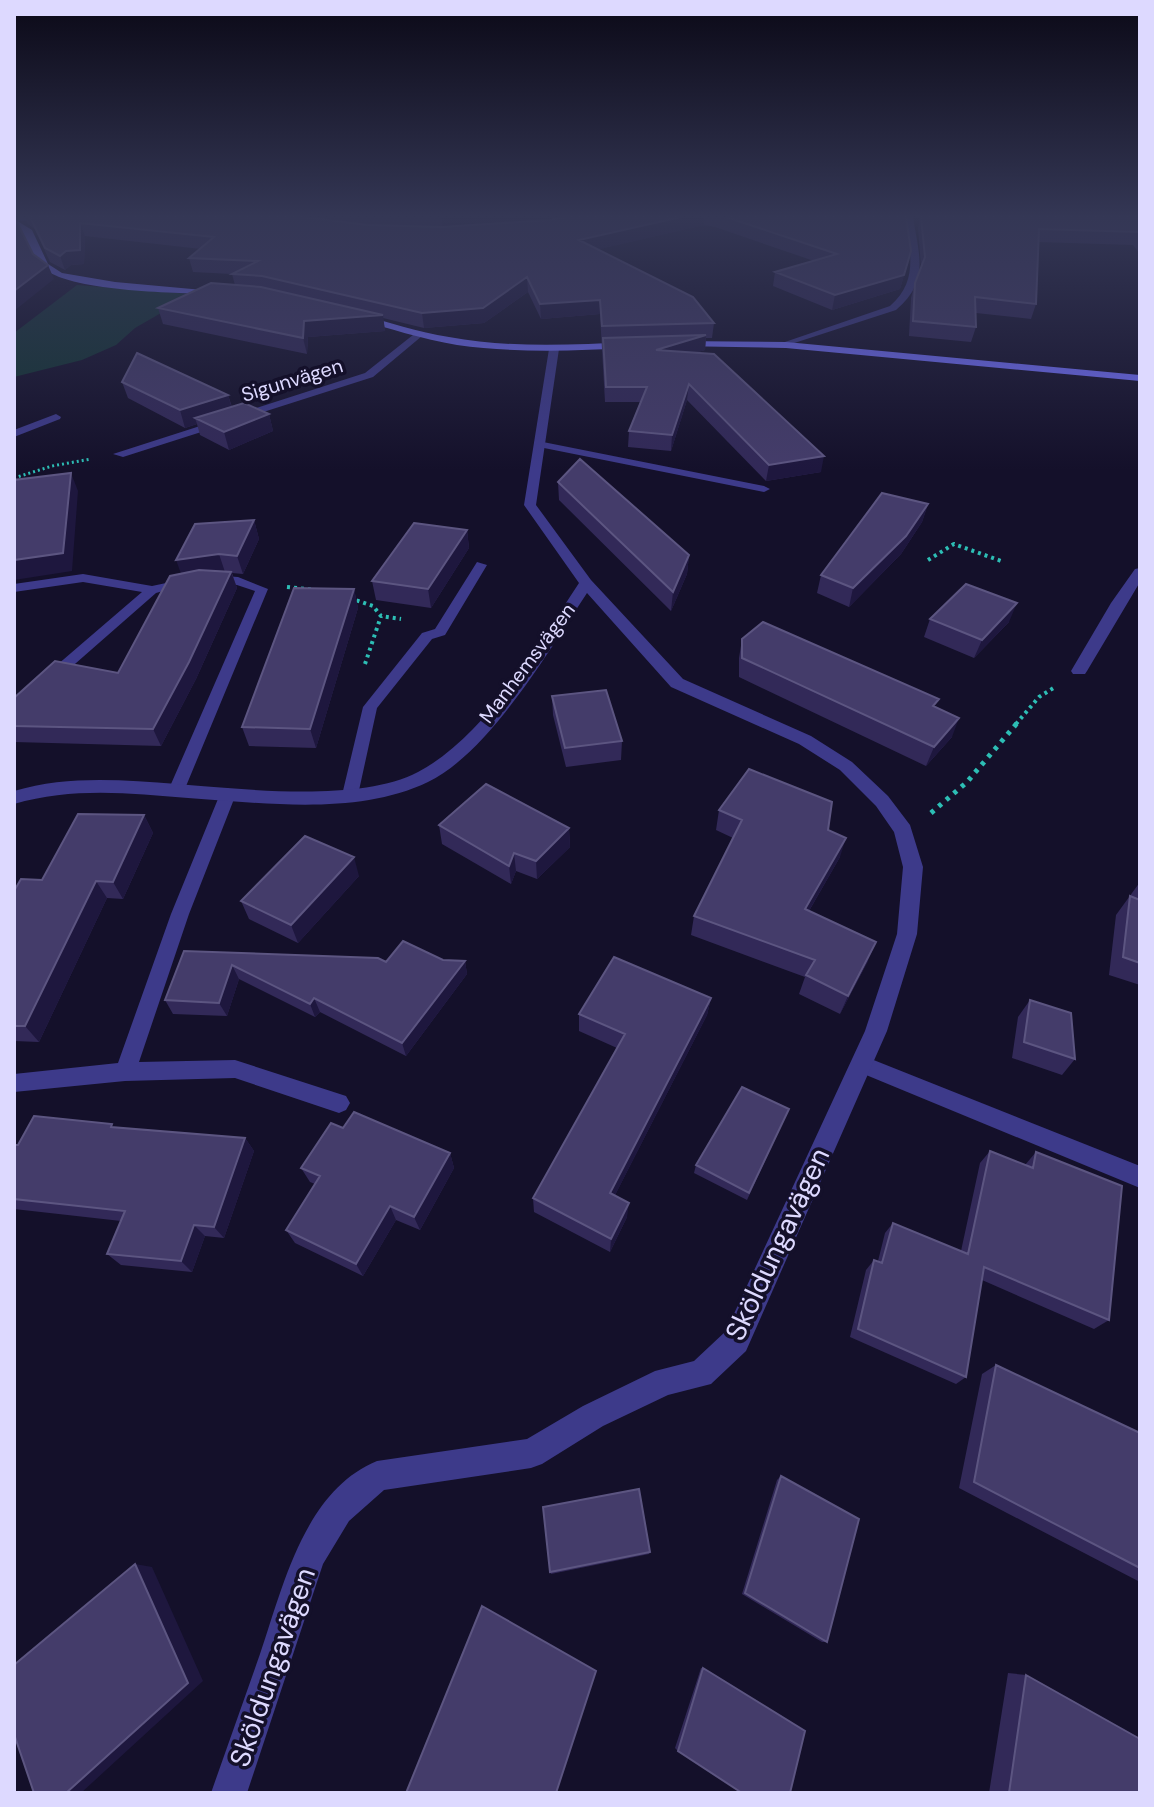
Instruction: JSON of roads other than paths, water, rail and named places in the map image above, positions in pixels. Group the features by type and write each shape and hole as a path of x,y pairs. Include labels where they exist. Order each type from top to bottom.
{"street":[{"path":"786,345 893,308 901,301"},
{"path":"347,314 418,334 497,346 554,349 647,345"},
{"name":"Sigunvägen","path":"119,454 369,375 418,334"},
{"path":"662,344 786,345 1140,378"},
{"name":"Manhemsvägen","path":"14,798 30,791 83,785 228,794 350,795 390,788 425,776 466,744 530,666 586,583 530,505 554,349"},
{"path":"1079,671 1118,603 1140,572"},
{"name":"Sköldungavägen","path":"229,1793 310,1556 338,1510 377,1476 531,1453 593,1416 665,1381 701,1374 736,1341 876,1031 907,934 913,867 903,830 882,801 846,766 805,740 677,683 586,583"}],"lane":[{"path":"14,434 56,417"},
{"path":"538,444 764,489"},
{"path":"350,795 370,707 427,636 440,632 481,565"},
{"path":"14,588 83,578 152,590 205,579 238,581 262,589 176,791"},
{"path":"14,710 152,590"},
{"path":"125,1072 180,914 228,794"},
{"path":"861,1064 1140,1177"},
{"path":"14,1083 125,1072 235,1069 339,1103"}]}
